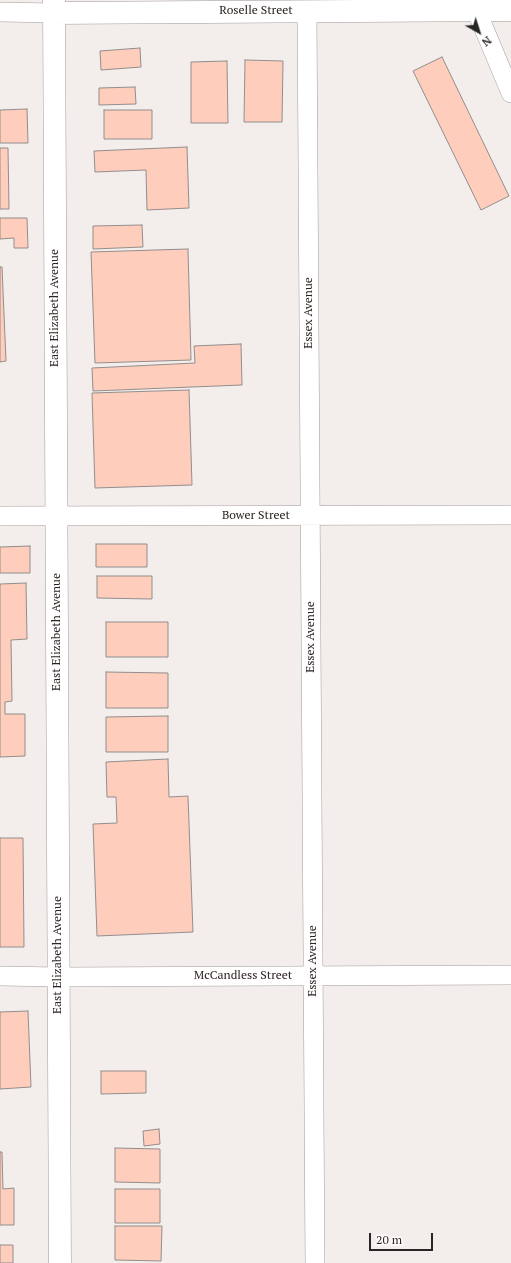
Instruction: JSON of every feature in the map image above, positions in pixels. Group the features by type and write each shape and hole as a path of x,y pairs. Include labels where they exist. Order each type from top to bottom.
{"street":[{"name":"Roselle Street","path":"0,12 54,6 307,11 474,5 511,10"},
{"path":"474,5 511,93"},
{"name":"East Elizabeth Avenue","path":"54,6 60,1263"},
{"name":"Essex Avenue","path":"307,11 314,1263"},
{"name":"Bower Street","path":"0,516 511,515"},
{"name":"McCandless Street","path":"0,976 511,975"}],"building":[{"path":"140,48 141,67 101,70 100,51"},
{"path":"442,57 509,196 481,210 413,71"},
{"path":"245,60 283,61 282,122 244,122"},
{"path":"227,61 228,123 191,123 191,62"},
{"path":"135,87 136,104 99,105 99,88"},
{"path":"27,109 28,143 0,143 0,110"},
{"path":"104,110 152,110 152,139 104,139"},
{"path":"187,147 189,208 147,210 146,170 95,172 94,151"},
{"path":"0,148 8,148 9,209 0,209"},
{"path":"0,218 27,218 28,248 14,248 14,238 0,239"},
{"path":"142,225 143,247 93,249 93,226"},
{"path":"188,249 191,360 95,363 91,252"},
{"path":"0,267 2,267 6,361 0,362"},
{"path":"241,344 242,385 93,391 92,368 195,363 194,346"},
{"path":"189,390 192,485 95,488 92,393"},
{"path":"96,544 147,544 147,567 96,567"},
{"path":"30,546 30,573 0,573 0,547"},
{"path":"97,576 152,576 152,599 97,598"},
{"path":"26,583 27,639 11,640 12,701 5,702 5,714 25,714 25,756 0,757 0,584"},
{"path":"106,622 168,622 168,657 106,657"},
{"path":"106,672 168,673 168,708 106,708"},
{"path":"168,716 168,752 106,752 106,717"},
{"path":"168,759 169,797 188,796 193,932 97,936 93,824 117,823 116,797 107,797 106,762"},
{"path":"0,838 23,838 24,947 0,947"},
{"path":"28,1011 31,1087 0,1089 0,1012"},
{"path":"101,1071 146,1071 146,1093 101,1094"},
{"path":"159,1129 160,1144 144,1146 143,1131"},
{"path":"115,1148 160,1149 160,1183 115,1182"},
{"path":"0,1152 2,1152 3,1189 14,1188 14,1225 0,1225"},
{"path":"115,1189 160,1189 160,1223 115,1223"},
{"path":"115,1226 162,1226 161,1261 115,1260"},
{"path":"0,1245 13,1245 13,1263 0,1263"}]}
